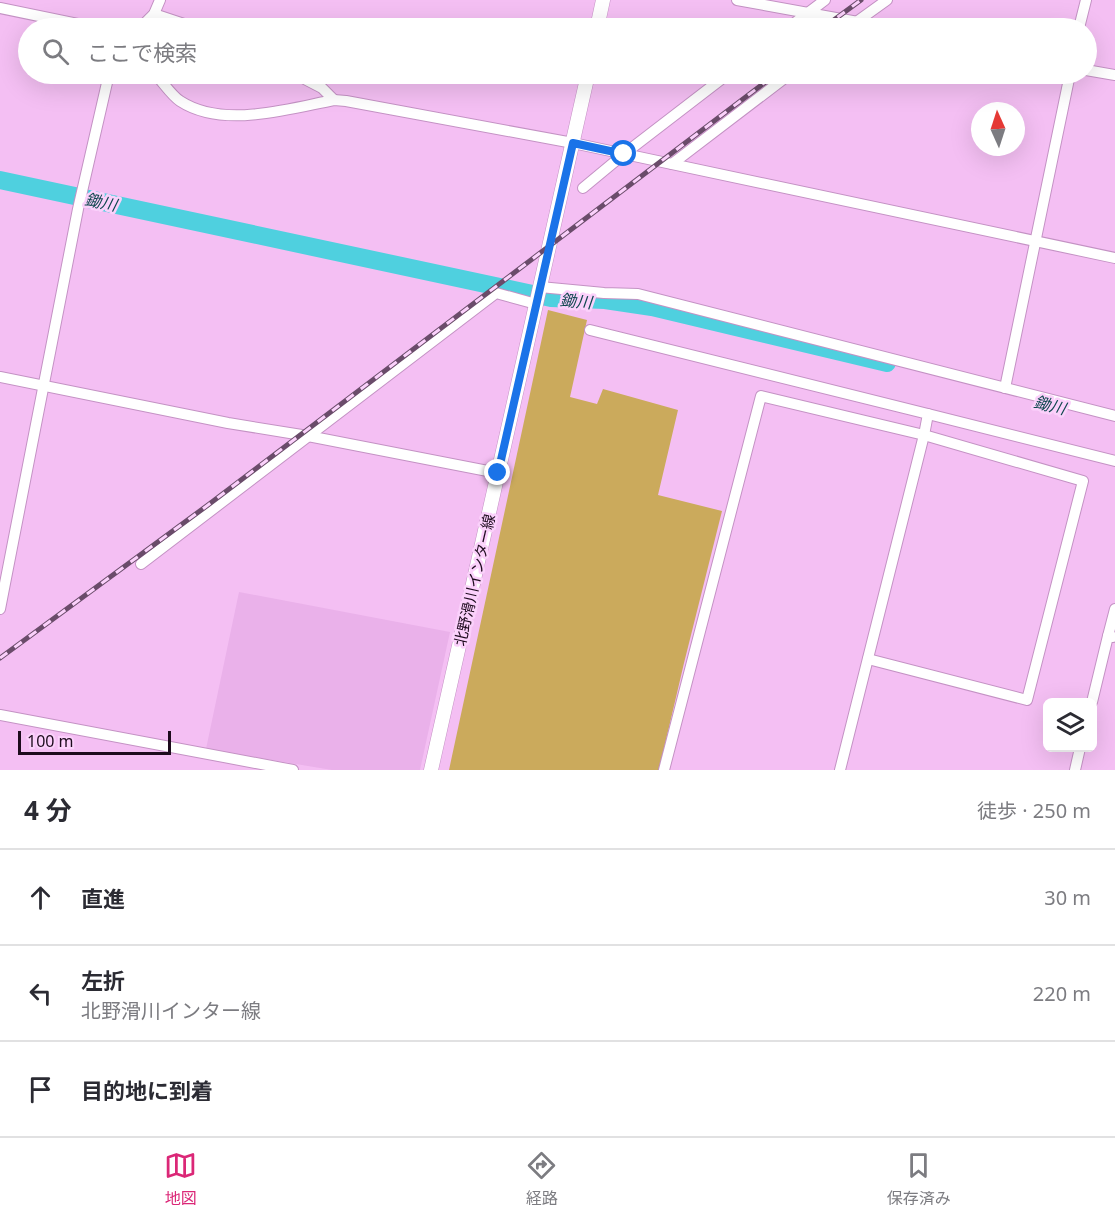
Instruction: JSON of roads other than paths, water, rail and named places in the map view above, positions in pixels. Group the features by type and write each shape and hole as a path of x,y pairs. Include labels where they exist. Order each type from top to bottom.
{"main road":[{"path":"599,18 603,0"},
{"name":"北野滑川インター線","path":"430,770 586,84"}],"street":[{"path":"150,18 160,0"},
{"path":"737,0 827,18"},
{"path":"801,18 825,0"},
{"path":"862,18 886,0"},
{"path":"1082,18 1086,0"},
{"path":"0,8 48,18"},
{"path":"154,14 166,18"},
{"path":"1097,72 1115,75"},
{"path":"0,609 78,209 107,84"},
{"path":"165,84 179,100 200,111 231,116 254,115 334,100 346,101 573,143 1115,258"},
{"path":"314,84 334,100"},
{"path":"583,188 715,84"},
{"path":"672,164 777,84"},
{"path":"1005,388 1068,84"},
{"path":"540,287 638,294 1115,416"},
{"path":"141,564 496,292 536,304"},
{"path":"590,330 1115,461"},
{"path":"0,377 228,423 498,473"},
{"path":"664,770 761,396 924,435 1083,481 1027,700 868,659"},
{"path":"840,770 928,414"},
{"path":"1093,698 1112,637 1115,609"},
{"path":"0,715 293,770"},
{"path":"1075,770 1079,752"}],"waterway":[{"name":"鋤川","path":"0,180 551,298 605,300 652,307 887,363"}],"railway":[{"path":"837,18 861,0"},
{"path":"0,658 208,505 763,84"}]}
